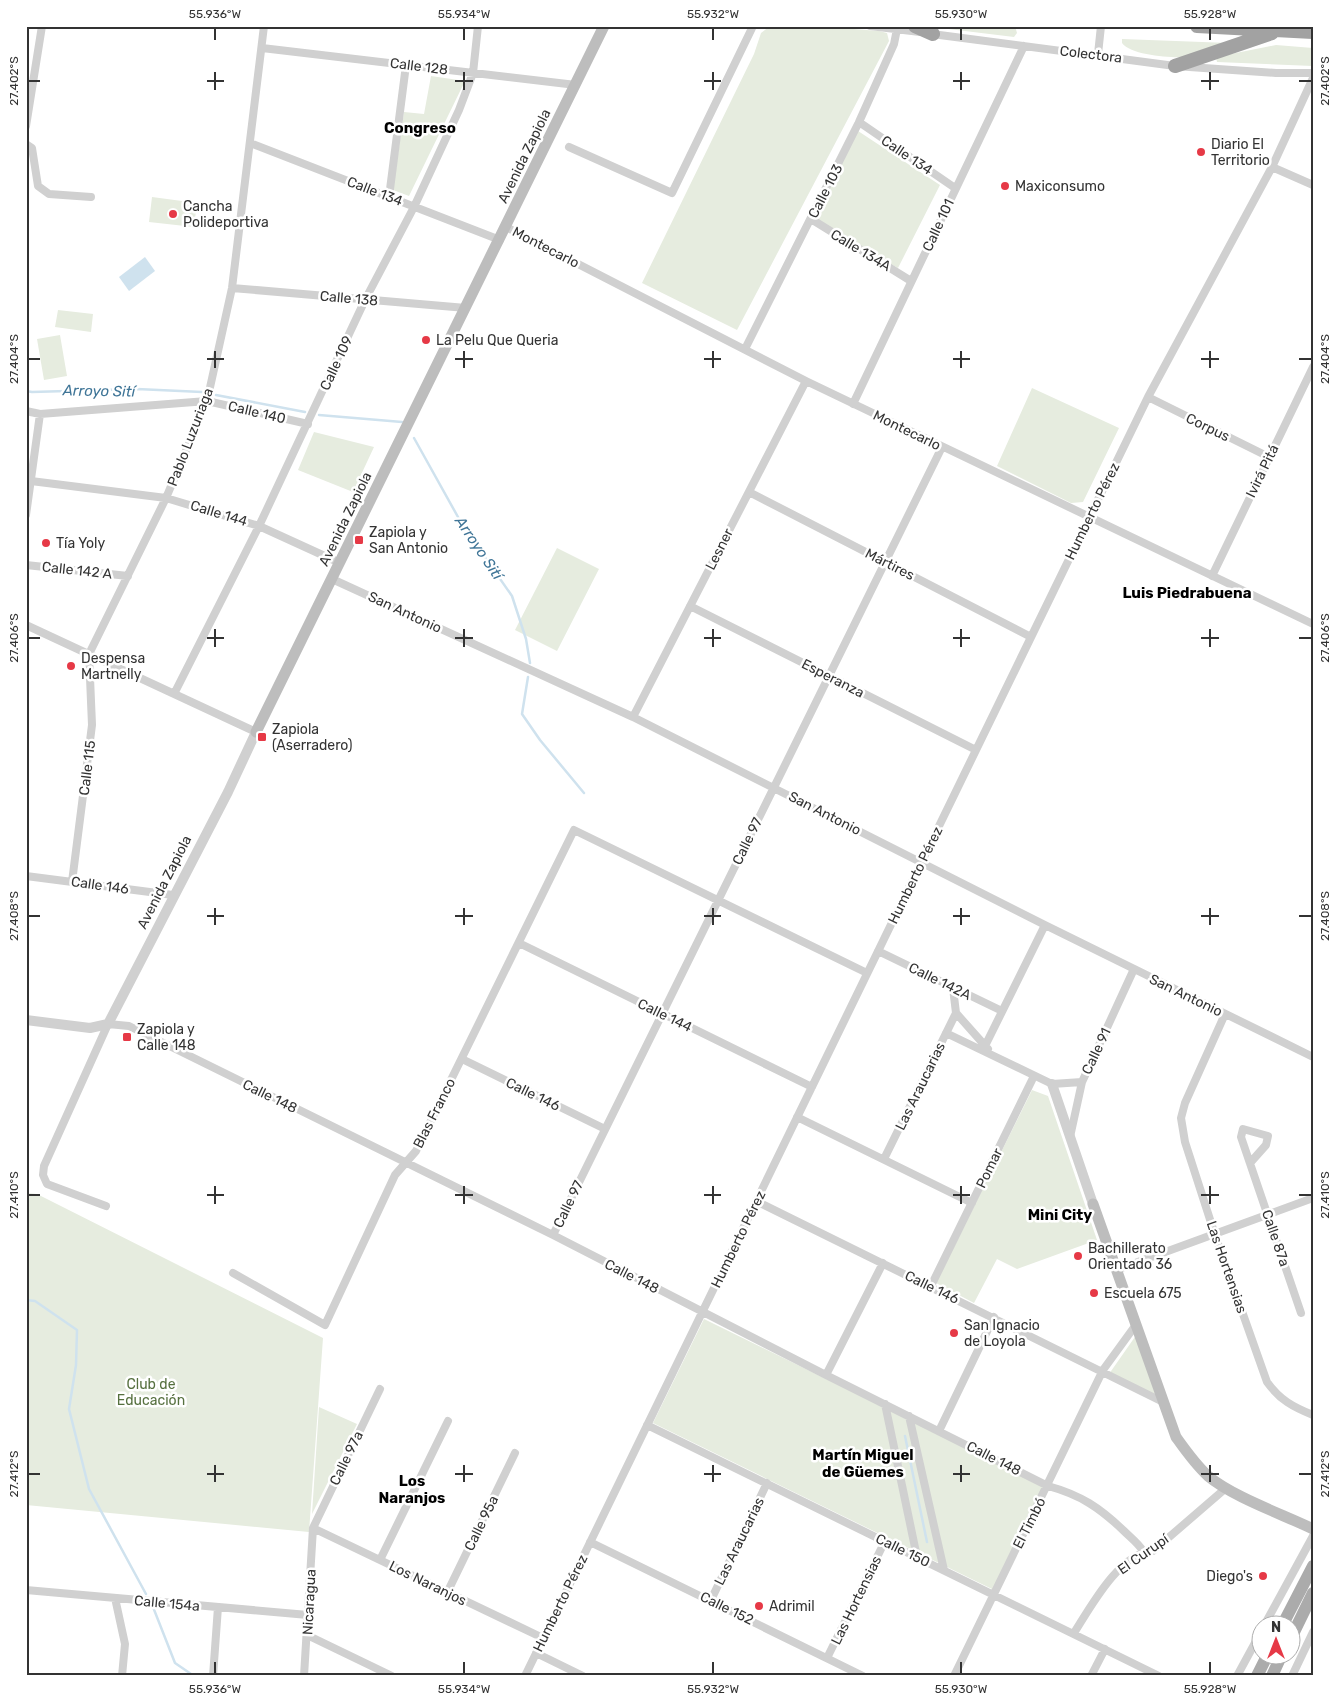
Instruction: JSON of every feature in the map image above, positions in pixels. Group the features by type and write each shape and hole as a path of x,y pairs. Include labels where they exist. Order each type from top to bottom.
{"highway":[{"path":"915,26 933,34"},
{"path":"1197,26 1277,32 1313,32"},
{"path":"1175,66 1277,32"}],"main road":[{"name":"Avenida Zapiola","path":"256,732 604,26"},
{"path":"1093,1204 1161,1401 1176,1437 1193,1460 1210,1477 1226,1488 1313,1529"},
{"path":"1288,1614 1313,1566"},
{"path":"1302,1616 1313,1593"},
{"path":"1257,1676 1263,1664"},
{"path":"1272,1676 1277,1664"}],"street":[{"path":"26,126 42,26"},
{"name":"Pablo Luzuriaga","path":"89,654 166,498 207,401 232,288 264,26"},
{"name":"Calle 109","path":"174,694 259,526 365,300 414,207 473,73 478,26"},
{"path":"569,147 672,193 752,26"},
{"name":"Colectora","path":"870,26 1098,54 1175,66 1276,73 1313,73"},
{"path":"1098,54 1101,26"},
{"name":"Calle 103","path":"745,349 859,122 894,44 897,30"},
{"name":"Calle 101","path":"853,404 1024,46"},
{"name":"Calle 128","path":"262,48 576,85"},
{"path":"389,197 406,65"},
{"name":"Humberto Pérez","path":"525,1676 1148,397 1272,167 1313,78"},
{"name":"Calle 134","path":"859,122 955,188"},
{"name":"Calle 134","path":"250,143 500,240"},
{"path":"26,144 32,148 38,186 49,194 91,197"},
{"path":"1272,167 1313,185"},
{"name":"Calle 134A","path":"810,219 911,280"},
{"name":"Montecarlo","path":"506,227 806,381 1313,624"},
{"name":"Calle 138","path":"232,288 466,308"},
{"name":"Ivirá Pitá","path":"1212,576 1313,367"},
{"name":"Lesner","path":"633,718 806,381"},
{"name":"Corpus","path":"1148,397 1269,457"},
{"name":"Calle 140","path":"26,412 40,414 207,401 308,424"},
{"path":"26,515 40,414"},
{"name":"Calle 97","path":"553,1235 942,447"},
{"name":"Calle 144","path":"31,481 166,498 259,526 340,563"},
{"name":"Mártires","path":"749,492 1031,637"},
{"name":"Calle 142 A","path":"26,565 128,576"},
{"name":"San Antonio","path":"332,579 633,718 774,787 1044,925 1313,1057"},
{"name":"Esperanza","path":"690,606 976,750"},
{"path":"26,625 256,732"},
{"name":"Calle 115","path":"72,882 92,725 89,654"},
{"name":"Avenida Zapiola","path":"108,1024 256,732"},
{"name":"Blas Franco","path":"233,1273 325,1325 396,1175 416,1151 574,830 718,901"},
{"name":"Calle 146","path":"26,876 174,895"},
{"path":"718,901 867,974"},
{"path":"985,1046 1044,925"},
{"name":"Calle 144","path":"519,944 812,1087"},
{"name":"Calle 142A","path":"878,951 1002,1011"},
{"name":"Calle 91","path":"1070,1138 1082,1082 1134,969"},
{"path":"953,988 956,1013 994,1056"},
{"name":"Las Araucarias","path":"884,1159 956,1013"},
{"name":"Las Hortensias","path":"1225,1014 1185,1103 1181,1118 1185,1142 1215,1235 1267,1382 1275,1394 1287,1404 1313,1415"},
{"path":"26,1020 90,1028 108,1024"},
{"path":"106,1206 48,1184 44,1175 44,1166 108,1024"},
{"name":"Calle 148","path":"108,1024 129,1026 553,1235 1048,1486 1070,1492 1088,1501 1110,1518 1143,1551"},
{"path":"946,1033 1052,1084 1082,1082"},
{"name":"Calle 146","path":"462,1059 605,1129"},
{"name":"Pomar","path":"931,1286 1034,1076"},
{"path":"1052,1084 1093,1204"},
{"path":"797,1117 972,1203"},
{"name":"Calle 87a","path":"1250,1163 1266,1145 1268,1136 1243,1129 1241,1137 1301,1313"},
{"path":"1116,1270 1313,1198"},
{"name":"Calle 146","path":"756,1201 1103,1370 1161,1401"},
{"path":"826,1375 883,1263"},
{"path":"939,1431 994,1317"},
{"name":"El Timbó","path":"954,1676 1103,1370 1135,1326"},
{"name":"Calle 97a","path":"313,1528 380,1389"},
{"path":"886,1404 917,1557"},
{"path":"909,1416 944,1570"},
{"path":"380,1560 448,1421"},
{"name":"Calle 150","path":"647,1425 1159,1676"},
{"name":"Calle 95a","path":"447,1593 515,1453"},
{"name":"Las Araucarias","path":"711,1600 767,1483"},
{"name":"El Curupí","path":"1074,1633 1114,1575 1143,1551 1153,1551 1226,1488"},
{"name":"Los Naranjos","path":"313,1528 543,1638"},
{"name":"Nicaragua","path":"304,1676 313,1528"},
{"path":"1270,1614 1313,1536"},
{"name":"Las Hortensias","path":"827,1658 885,1541"},
{"name":"Calle 152","path":"590,1542 863,1676"},
{"name":"Calle 154a","path":"26,1590 308,1615"},
{"path":"115,1598 124,1644 122,1676"},
{"path":"213,1676 218,1607"},
{"path":"1292,1676 1313,1632"},
{"path":"307,1635 392,1676"},
{"path":"1236,1676 1252,1648"},
{"path":"1092,1676 1105,1649"},
{"path":"536,1652 583,1676"}],"green space":[{"path":"770,26 816,26 879,31 887,33 889,41 737,330 642,283 754,54 761,33"},
{"path":"924,26 1015,26 1017,33 1014,37"},
{"path":"1122,39 1229,43 1196,55 1170,57 1151,55 1133,50 1122,43"},
{"path":"1276,45 1313,48 1313,66 1217,62 1216,57"},
{"path":"431,76 465,81 409,196 393,190 404,112 424,114"},
{"path":"855,129 940,185 898,268 808,219"},
{"name":"Cancha Polideportiva","path":"152,197 197,203 194,227 149,222"},
{"path":"58,310 93,314 91,332 55,327"},
{"path":"60,335 67,376 44,380 37,339"},
{"path":"1032,388 1119,428 1083,502 1071,503 997,466"},
{"path":"314,432 374,447 353,492 298,470"},
{"path":"557,548 599,569 557,651 515,630"},
{"path":"1032,1090 1048,1096 1097,1240 1017,1269 997,1259 974,1303 936,1283"},
{"name":"Club de Educación","path":"26,1193 37,1194 323,1338 309,1532 26,1505"},
{"path":"704,1319 1045,1486 994,1590 653,1423"},
{"path":"1137,1334 1158,1397 1109,1374"},
{"path":"319,1407 357,1424 312,1514"}],"water":[{"path":"145,257 155,271 129,291 119,277"}],"waterway":[{"name":"Arroyo Sití","path":"26,391 137,389 202,392"},
{"name":"Arroyo Sití","path":"216,395 305,412"},
{"name":"Arroyo Sití","path":"319,415 402,422"},
{"name":"Arroyo Sití","path":"414,438 463,526 512,596 526,639 530,663"},
{"name":"Arroyo Sití","path":"528,677 522,714 540,740 584,793"},
{"path":"26,1300 35,1301 77,1330 76,1365 69,1409 89,1489 146,1594"},
{"name":"Arroyo Sití","path":"905,1436 927,1542"},
{"path":"153,1607 175,1663 194,1676"}],"place":[{"name":"Diario El Territorio","path":"1201,152"},
{"name":"Maxiconsumo","path":"1005,186"},
{"name":"Cancha Polideportiva","path":"173,214"},
{"name":"La Pelu Que Queria","path":"426,340"},
{"name":"Zapiola y San Antonio","path":"359,540"},
{"name":"Tía Yoly","path":"46,543"},
{"name":"Despensa Martnelly","path":"71,666"},
{"name":"Zapiola (Aserradero)","path":"262,737"},
{"name":"Zapiola y Calle 148","path":"127,1037"},
{"name":"Bachillerato Orientado 36","path":"1078,1256"},
{"name":"Escuela 675","path":"1094,1293"},
{"name":"San Ignacio de Loyola","path":"954,1333"},
{"name":"Diego's","path":"1263,1576"},
{"name":"Adrimil","path":"759,1606"}],"district":[{"name":"Congreso","path":"420,128"},
{"name":"Luis Piedrabuena","path":"1187,593"},
{"name":"Mini City","path":"1060,1215"},
{"name":"Martín Miguel de Güemes","path":"863,1464"},
{"name":"Los Naranjos","path":"412,1490"}]}
